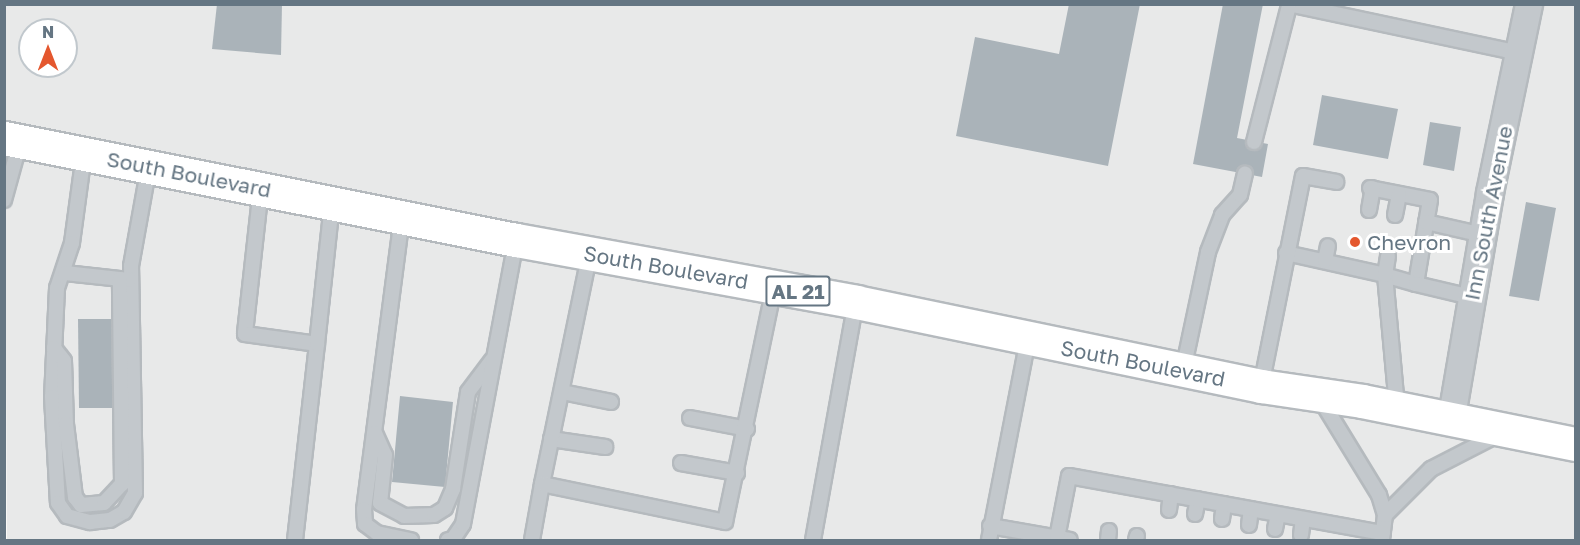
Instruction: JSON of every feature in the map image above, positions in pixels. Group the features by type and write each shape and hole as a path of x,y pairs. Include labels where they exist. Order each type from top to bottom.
{"main road":[{"name":"South Boulevard","path":"12,140 403,215 516,240 855,302 1028,340 1261,386 1396,408 1451,422 1575,444"}],"street":[{"name":"Inn South Avenue","path":"1451,422 1471,297 1529,4"}],"lane":[{"path":"1254,142 1289,5 1519,53"},
{"path":"4,200 12,140"},
{"path":"84,154 65,273 57,288 52,397 58,503 67,516 90,522 110,520 124,512 135,493 125,279 149,166"},
{"path":"1183,370 1208,252 1222,215 1240,195 1245,174"},
{"path":"1261,386 1303,176 1336,182"},
{"path":"261,188 245,334 317,344"},
{"path":"1369,210 1372,188 1430,200 1416,284"},
{"path":"1395,215 1398,194"},
{"path":"295,540 333,202"},
{"path":"403,215 374,431 365,524 377,533 411,540"},
{"path":"1426,222 1483,235"},
{"path":"451,540 463,524 516,240"},
{"path":"1325,261 1328,246"},
{"path":"532,540 590,253"},
{"path":"1286,253 1325,261 1358,260 1385,275 1471,297"},
{"path":"1388,256 1385,275 1396,408"},
{"path":"65,273 125,279"},
{"path":"542,484 725,522 747,429 774,287"},
{"path":"813,540 855,302"},
{"path":"989,540 1028,340"},
{"path":"374,431 385,455 380,503 404,516 434,515 445,508 453,489 468,392 494,358"},
{"path":"562,392 611,402"},
{"path":"990,526 1064,539 1069,476 1278,514 1382,537 1385,515 1366,469 1318,396"},
{"path":"690,418 747,429"},
{"path":"1385,515 1431,469 1505,430"},
{"path":"551,439 605,447"},
{"path":"681,463 737,473"},
{"path":"1115,499 1118,484"},
{"path":"1142,505 1145,489"},
{"path":"1169,510 1171,494"},
{"path":"1195,514 1198,499"},
{"path":"1222,519 1224,504"},
{"path":"1249,525 1251,509"},
{"path":"1275,529 1278,514"},
{"path":"1301,535 1303,519"}],"shaded area":[{"path":"4,5 1575,5 1575,540 7,540"}],"building":[{"path":"217,4 282,4 281,55 212,49"},
{"path":"1069,4 1140,4 1108,166 956,136 975,37 1059,54"},
{"path":"1223,4 1263,4 1237,138 1268,144 1262,177 1193,164"},
{"path":"1322,95 1398,109 1388,159 1313,145"},
{"path":"1430,122 1461,127 1454,171 1423,165"},
{"path":"1526,202 1556,208 1539,301 1509,296"},
{"path":"78,319 113,319 114,408 79,408"},
{"path":"400,396 453,402 445,487 392,482"}],"place":[{"name":"Chevron","path":"1355,242"}]}
